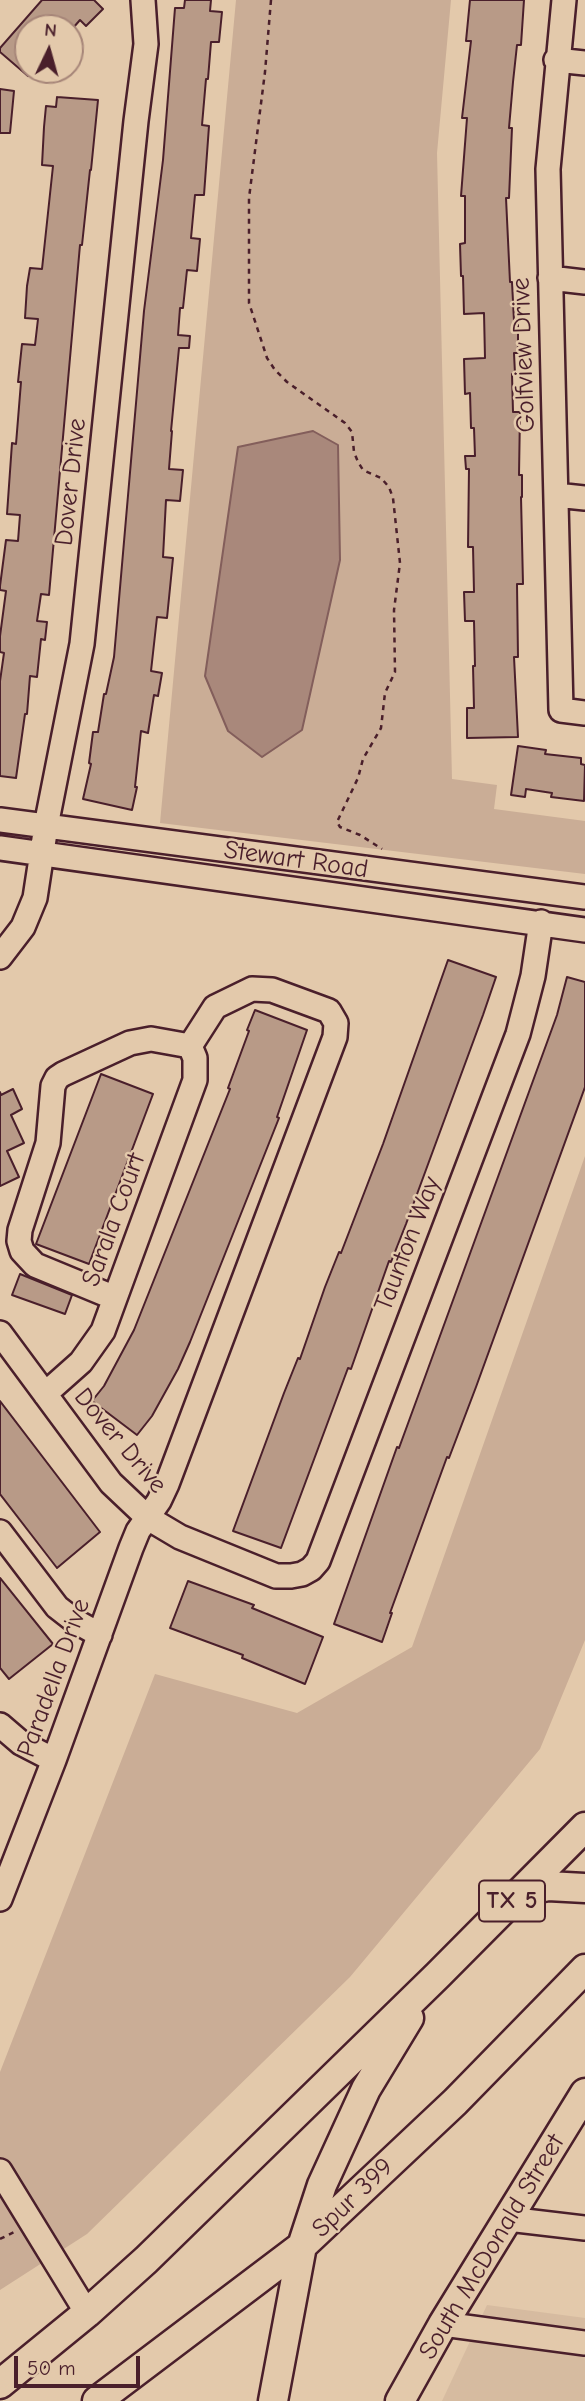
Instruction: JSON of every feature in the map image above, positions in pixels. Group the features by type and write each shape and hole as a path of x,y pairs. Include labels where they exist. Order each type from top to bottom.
{"main road":[{"name":"TX 5","path":"273,2401 302,2246 322,2185 366,2089 438,1975 585,1827"},
{"path":"521,1892 548,1886 585,1888"},
{"name":"Spur 399","path":"97,2401 302,2246 455,2102 585,1969"},
{"path":"0,2384 87,2313 146,2260 438,1975"},
{"name":"South McDonald Street","path":"400,2401 443,2324 585,2094"}],"street":[{"name":"Dover Drive","path":"0,957 23,928 34,898 82,644 146,44 144,0"},
{"name":"Golfview Drive","path":"564,0 556,60 548,169 561,710 585,713"},
{"path":"556,60 585,63"},
{"path":"550,278 585,282"},
{"path":"556,495 585,498"},
{"name":"Stewart Road","path":"0,820 585,897"},
{"name":"Stewart Road","path":"0,848 585,930"},
{"name":"Taunton Way","path":"302,1574 318,1561 513,1046 533,976 541,922"},
{"name":"Paradella Drive","path":"2,1890 54,1760 131,1548 138,1531 167,1484 335,1037 336,1023 329,1012 272,990 252,989 215,1007 190,1046"},
{"path":"116,1298 36,1265 22,1251 20,1230 48,1143 52,1086 63,1073 130,1042 151,1039 190,1046"},
{"name":"Sarala Court","path":"45,1394 81,1362 97,1342 116,1298 195,1080 195,1058 190,1046"},
{"name":"Dover Drive","path":"0,1333 111,1483 148,1518 180,1537 276,1576 302,1574"},
{"path":"0,1532 57,1607 100,1635"},
{"path":"0,1725 21,1743 54,1760"},
{"path":"2,2180 87,2313"},
{"path":"508,2219 585,2228"},
{"path":"443,2324 585,2343"}],"path":[{"path":"271,0 249,198 249,303 267,358 275,370 287,382 345,423 352,432 354,452 363,470 381,478 389,487 393,498 400,563 394,610 395,672 385,693 381,728 363,759 358,778 337,822 340,827 360,835 383,850"},
{"path":"0,2239 22,2228"}],"shaded area":[{"path":"236,0 451,0 437,153 452,779 497,785 494,809 585,821 585,874 160,823"},
{"path":"313,431 338,445 340,560 302,730 262,757 228,731 205,676 238,447"},
{"path":"585,1156 585,1640 540,1749 350,1977 87,2234 0,2290 0,2072 155,1674 297,1713 412,1647"},
{"path":"487,2305 585,2318 585,2401 442,2401"}],"building":[{"path":"42,0 94,0 103,9 86,26 84,14 30,14"},
{"path":"185,0 211,0 210,11 222,12 219,42 211,42 206,79 202,125 209,126 204,195 195,195 191,238 200,239 197,271 187,270 183,308 180,308 178,335 190,336 189,348 179,348 171,431 169,469 183,470 180,501 166,500 163,557 173,558 167,618 157,617 151,671 162,673 158,696 154,695 148,733 141,731 137,787 132,810 83,799 91,764 93,732 98,732 114,657 144,311 163,160 175,8 184,8"},
{"path":"470,0 524,0 521,45 517,45 513,82 509,128 512,128 509,198 506,198 510,282 514,321 518,321 518,353 514,353 515,374 512,374 513,412 520,412 519,475 522,475 523,584 517,584 518,657 514,657 518,737 467,738 467,708 474,708 475,666 474,621 465,621 464,592 474,592 473,547 468,547 469,469 466,469 465,456 475,456 470,393 465,394 464,359 485,358 484,313 464,314 461,276 460,244 465,243 465,196 461,196 467,118 462,118 471,41 466,41"},
{"path":"14,32 14,64 0,52 0,48"},
{"path":"0,89 14,91 10,133 0,133"},
{"path":"57,97 98,100 80,245 49,595 41,594 37,621 47,622 45,640 41,639 37,677 30,676 27,714 16,778 0,776 0,681 4,653 0,652 0,636 6,591 0,590 0,586 6,540 18,541 20,515 7,514 12,443 16,444 22,344 35,345 38,319 25,318 27,286 30,268 42,269 53,166 42,165 44,127 46,106 56,107"},
{"path":"518,746 546,750 545,754 581,758 581,764 585,765 584,801 551,797 552,793 526,789 525,797 511,795"},
{"path":"448,960 496,977 406,1224 391,1262 389,1261 351,1369 348,1368 281,1548 233,1531 325,1287 383,1144"},
{"path":"567,977 585,982 585,1087 476,1387 449,1458 447,1457 382,1642 334,1624 557,1015"},
{"path":"255,1010 307,1030 277,1117 279,1118 190,1342 152,1416 137,1435 92,1401 104,1386 134,1330 230,1089 228,1088"},
{"path":"101,1074 153,1094 89,1264 36,1244"},
{"path":"13,1089 22,1109 11,1115 24,1143 7,1151 19,1177 0,1186 0,1092 1,1095"},
{"path":"20,1274 72,1295 65,1314 12,1295"},
{"path":"0,1401 100,1532 57,1568 0,1494"},
{"path":"0,1578 53,1644 9,1679 0,1668"},
{"path":"188,1581 254,1605 252,1608 323,1637 305,1684 242,1658 243,1655 170,1628"}]}
